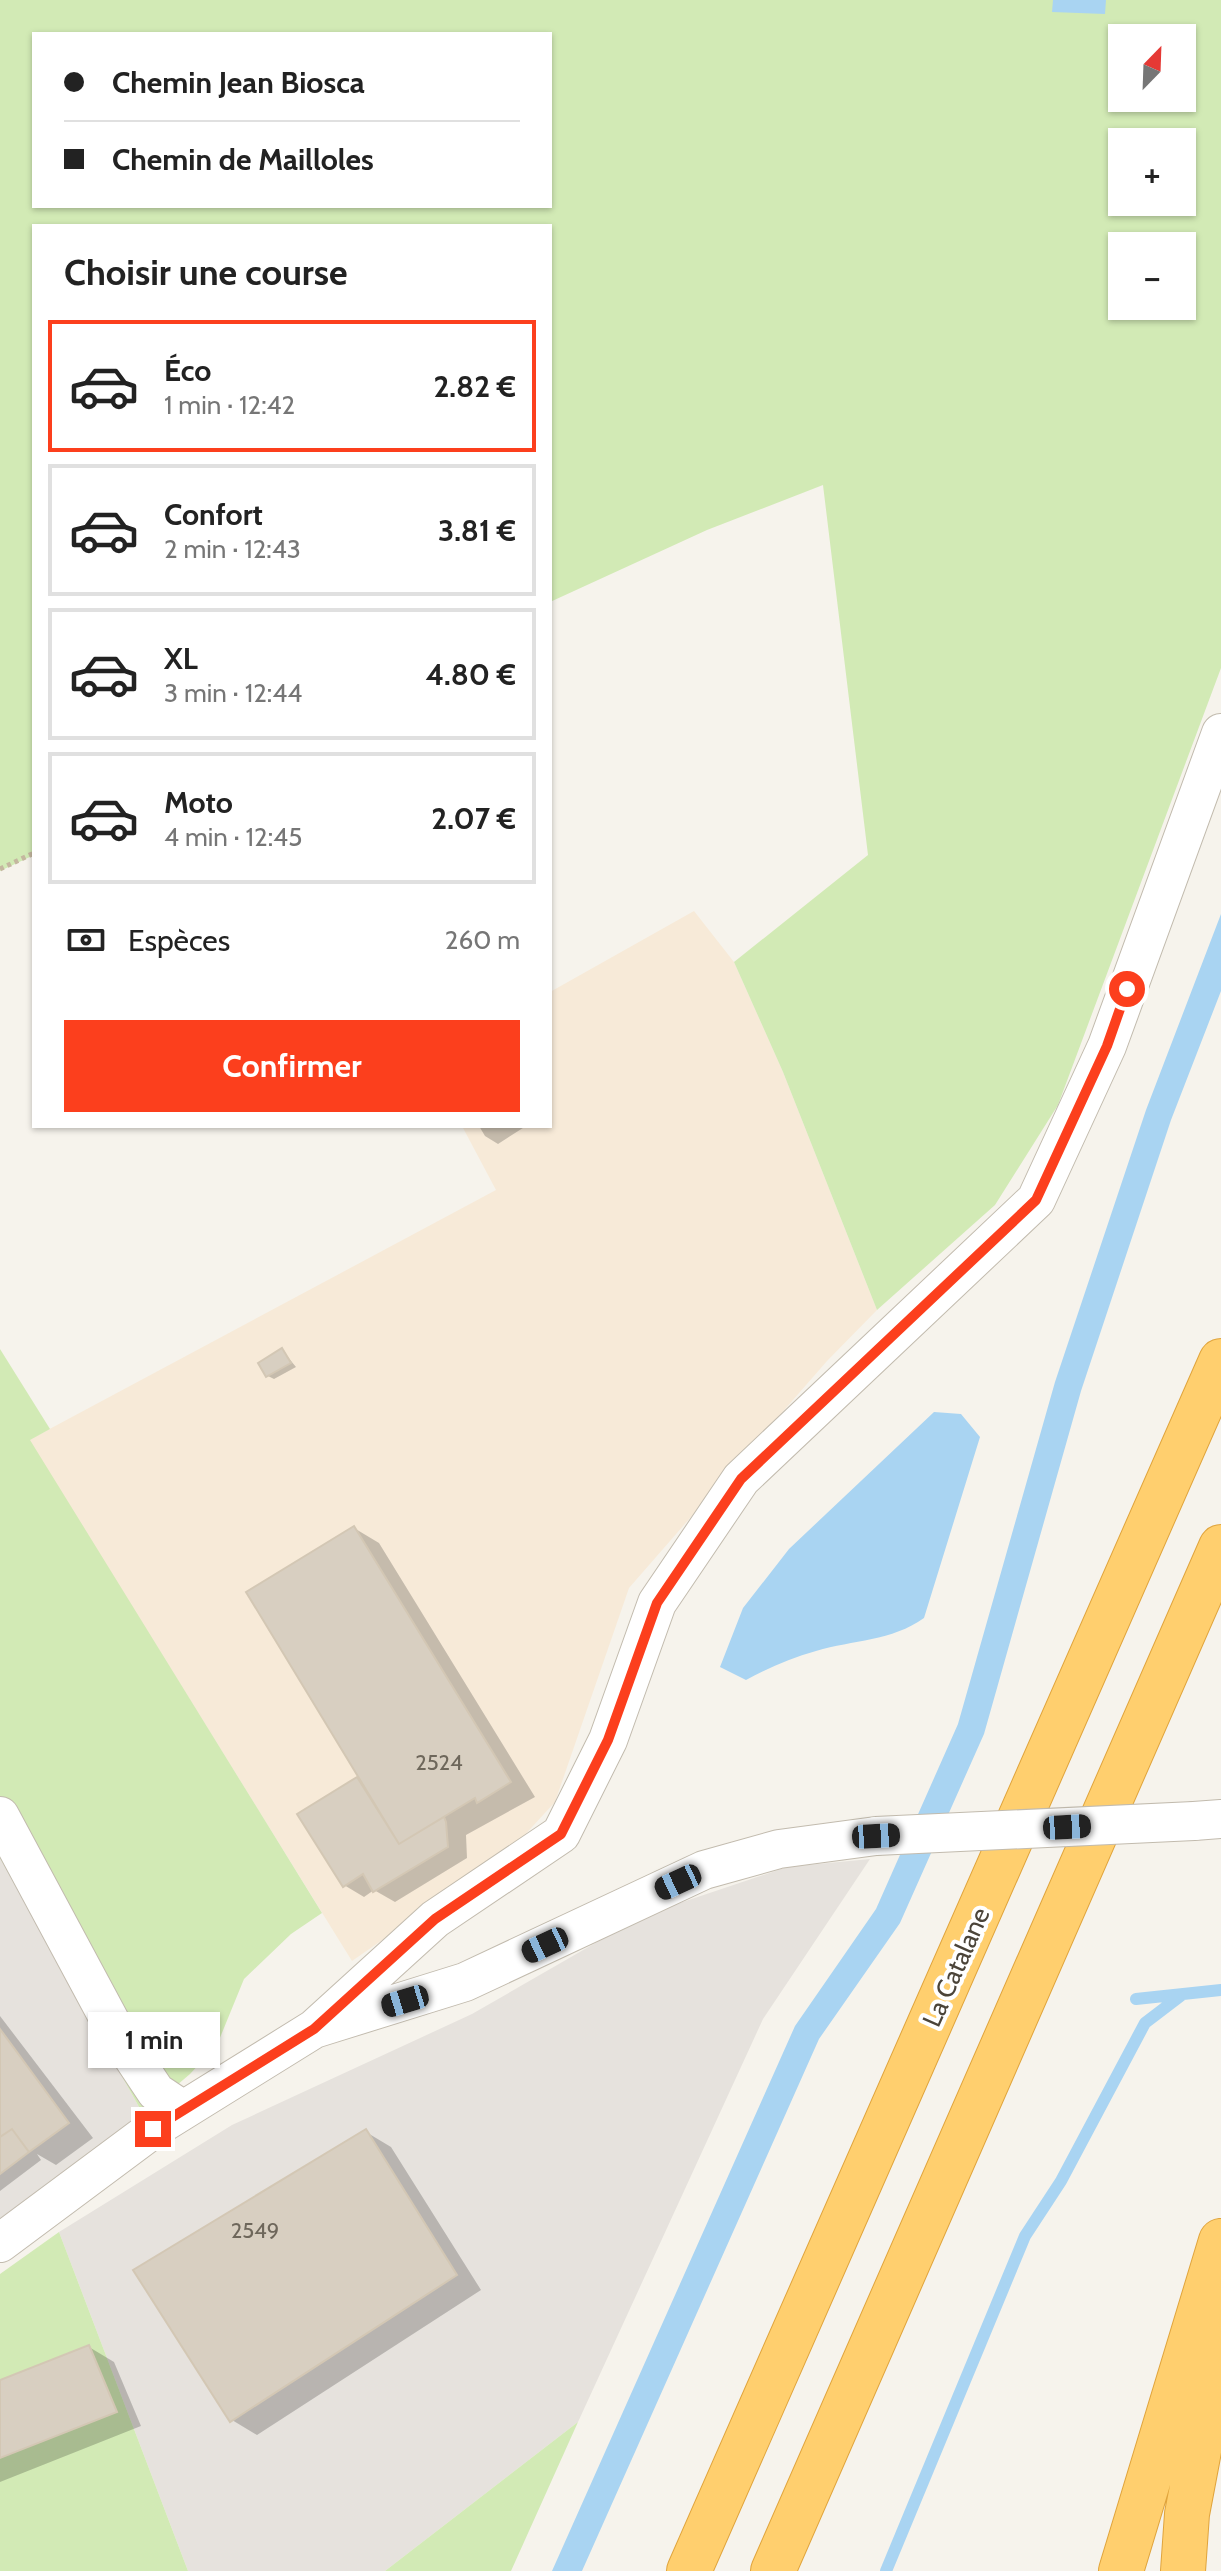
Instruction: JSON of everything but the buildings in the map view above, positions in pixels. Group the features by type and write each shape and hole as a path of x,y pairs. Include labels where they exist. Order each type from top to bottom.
{"highway":[{"name":"La Catalane","path":"689,2571 1221,1361"},
{"path":"773,2571 1221,1547"},
{"path":"1121,2571 1221,2241"},
{"path":"1183,2571 1187,2514 1221,2334"}],"street":[{"path":"0,2243 183,2110 314,2029 435,1919 561,1834 608,1740 657,1603 741,1479 1036,1200 1107,1046 1221,733"},
{"path":"0,1816 116,2032 156,2092 183,2110"},
{"path":"314,2029 465,1982 704,1870 779,1849 876,1836 1208,1820"}],"path":[{"path":"0,869 32,854"}],"shaded area":[{"path":"694,911 734,962 783,1072 877,1310 827,1361 629,1588 555,1802 509,1852 352,1961 29,1440 496,1190 463,1128 552,1128 552,991"},
{"path":"0,1858 143,2114 0,2221"},
{"path":"870,1859 763,2019 578,2422 385,2571 188,2571 59,2232 232,2125 472,2014 644,1915 787,1867"}],"green space":[{"path":"0,0 1221,0 1221,668 1058,1105 995,1205 877,1310 783,1072 734,962 868,855 823,485 707,530 552,601 552,224 32,224 32,856 0,871"},
{"path":"0,1349 50,1429 30,1440 322,1913 291,1934 244,1979 217,2045 190,2074 143,2114 0,1858"},
{"path":"59,2232 188,2571 0,2571 0,2274"},
{"path":"578,2422 511,2571 385,2571"}],"water":[{"path":"1053,0 1106,0 1105,14 1052,12"},
{"path":"1221,914 1221,991 1171,1120 1081,1391 984,1734 900,1923 819,2039 582,2571 552,2571 795,2026 876,1909 958,1724 1055,1382 1146,1110"},
{"path":"934,1412 961,1414 980,1437 924,1618 886,1636 798,1657 746,1680 720,1667 743,1608 789,1549"}],"waterway":[{"path":"1136,1999 1221,1990"},
{"path":"886,2571 1025,2236 1061,2181 1145,2023 1183,1994"}],"route":[{"path":"153,2129 314,2029 435,1919 561,1834 608,1740 657,1603 741,1479 1036,1200 1107,1046 1127,989"}]}
